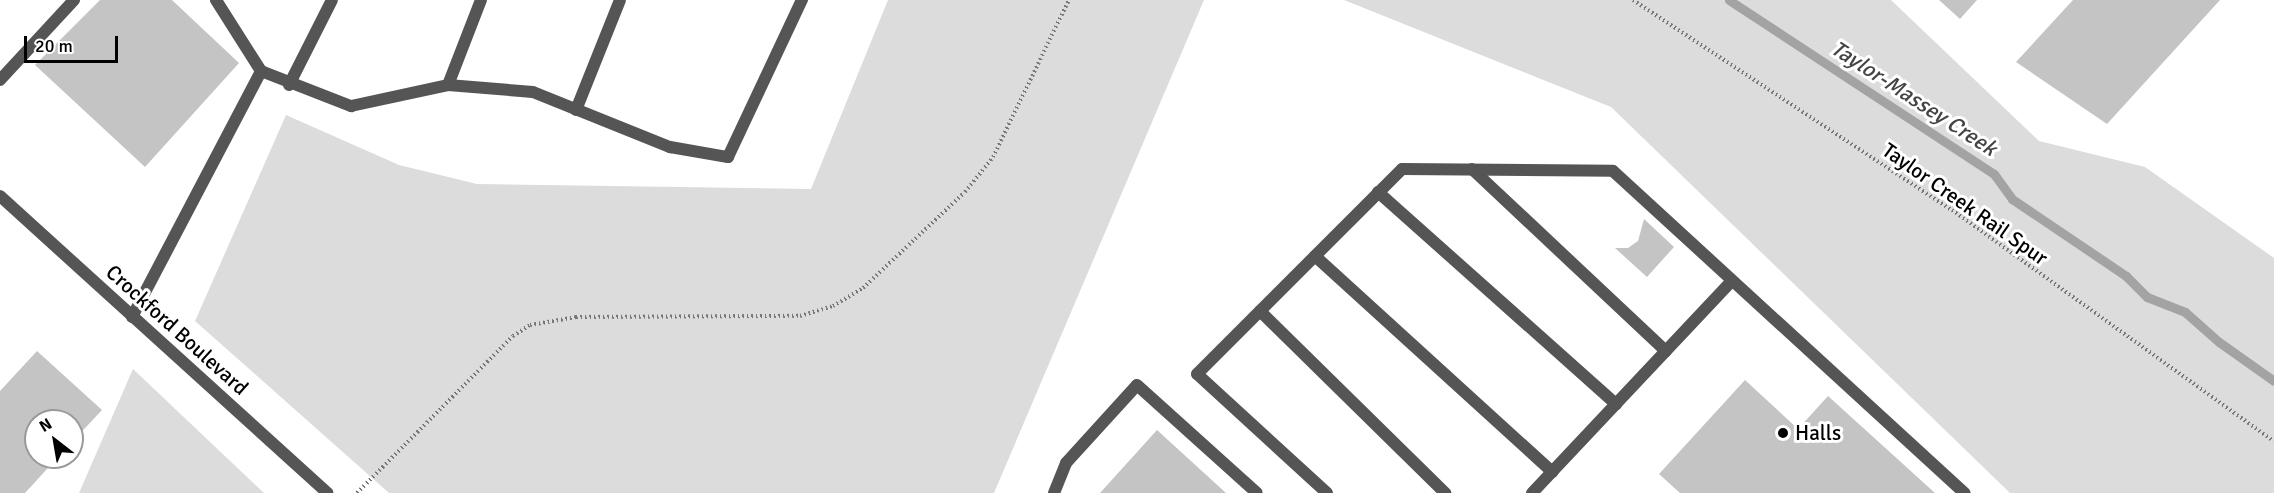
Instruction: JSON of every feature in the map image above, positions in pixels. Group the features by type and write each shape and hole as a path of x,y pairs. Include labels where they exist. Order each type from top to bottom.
{"street":[{"path":"0,80 74,0"},
{"path":"216,0 261,71 290,85 351,106 448,85 532,92 670,147 728,157 802,0"},
{"path":"290,85 332,0"},
{"path":"448,85 481,0"},
{"path":"576,110 620,0"},
{"path":"132,317 261,71"},
{"path":"1327,493 1197,374 1402,169 1472,169 1613,171 1965,493"},
{"path":"1472,169 1666,351"},
{"path":"1378,192 1616,404"},
{"name":"Crockford Boulevard","path":"0,196 328,493"},
{"path":"1315,256 1552,472"},
{"path":"1532,493 1732,281"},
{"path":"1260,311 1445,493"},
{"path":"1054,493 1066,463 1137,385 1257,493"}],"path":[{"path":"357,493 513,336 530,325 576,317 800,316 833,306 863,288 965,192 993,158 1069,0"},
{"name":"Taylor Creek Rail Spur","path":"1633,0 1952,210 2274,441"}],"shaded area":[{"path":"888,0 1204,0 994,493 389,493 195,321 286,115 399,165 477,184 811,189"},
{"path":"1344,0 1891,0 2039,141 2145,167 2274,258 2274,493 2010,493 1611,107"},
{"path":"133,369 264,493 79,493"}],"building":[{"path":"100,0 172,0 239,63 145,167 35,65"},
{"path":"1939,0 1977,0 1960,19"},
{"path":"2073,0 2220,0 2107,124 2016,62"},
{"path":"1644,219 1674,247 1647,277 1615,248 1628,248 1638,241"},
{"path":"37,351 102,410 84,429 84,409 24,409 24,469 47,469 25,493 0,493 0,391"},
{"name":"Halls","path":"1745,380 1798,429 1828,396 1935,493 1680,493 1659,474"},
{"path":"1157,430 1226,493 1100,493"}],"waterway":[{"name":"Taylor-Massey Creek","path":"1729,0 1994,174 2012,199 2126,276 2147,297 2185,312 2219,342 2274,381"}],"place":[{"name":"Halls","path":"1783,433"}]}
